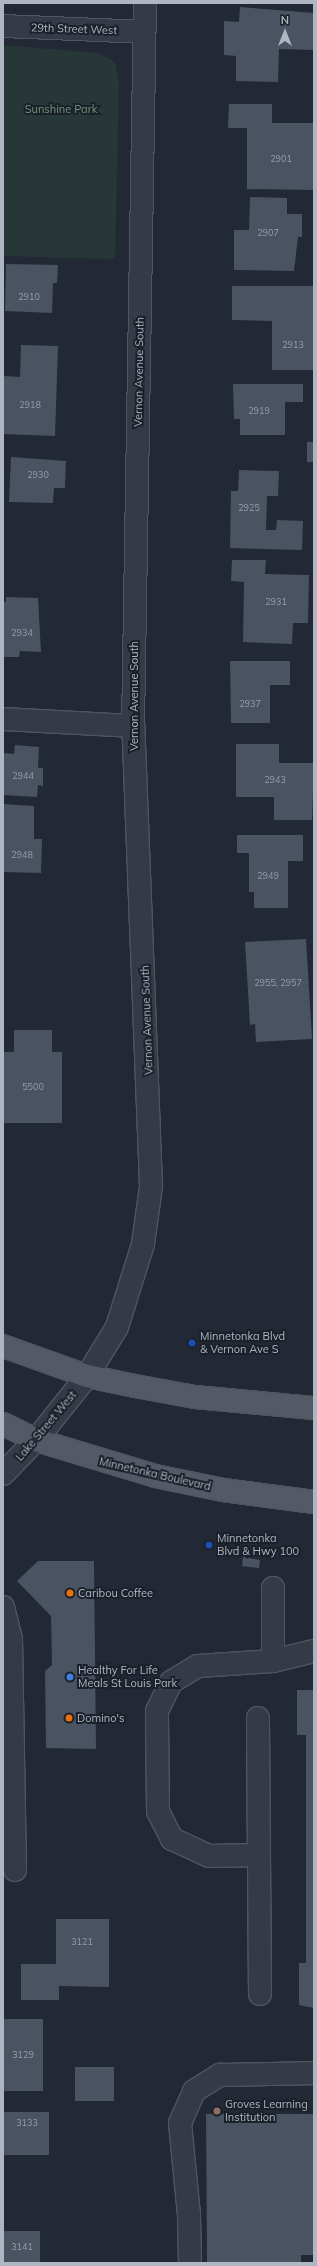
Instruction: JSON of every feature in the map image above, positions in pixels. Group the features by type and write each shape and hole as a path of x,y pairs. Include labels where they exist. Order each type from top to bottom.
{"main road":[{"path":"3,1346 86,1376 195,1397 314,1408"},
{"name":"Minnetonka Boulevard","path":"3,1424 36,1440 155,1476 230,1491 314,1502"}],"street":[{"name":"Vernon Avenue South","path":"86,1376 117,1328 143,1244 152,1186 134,726 145,3"},
{"name":"29th Street West","path":"3,26 144,32"},
{"path":"3,719 134,726"},
{"name":"Lake Street West","path":"3,1474 36,1440 86,1376"},
{"path":"273,1588 273,1661"},
{"path":"3,1607 11,1639 15,1870"},
{"path":"259,1855 209,1856 172,1839 158,1812 157,1711 171,1682 198,1666 273,1661 314,1651"},
{"path":"258,1718 260,1994"},
{"path":"190,2263 190,2215 180,2123 194,2091 220,2075 314,2073"}],"green space":[{"name":"Sunshine Park","path":"3,45 98,53 115,62 119,82 115,259 3,256"}],"building":[{"path":"240,7 314,13 314,50 279,49 278,82 236,81 236,56 224,55 224,21 239,22"},
{"path":"229,104 272,104 272,123 314,123 314,190 247,189 247,128 228,128"},
{"path":"250,197 287,198 287,214 302,214 302,237 298,237 294,271 234,270 234,230 249,230"},
{"path":"6,264 58,265 57,283 53,283 52,313 5,311"},
{"path":"232,286 314,286 314,370 272,370 272,321 232,320"},
{"path":"21,345 58,346 55,436 3,434 3,376 20,377"},
{"path":"233,384 303,384 303,402 285,402 285,435 240,435 240,419 234,419"},
{"path":"307,442 314,442 314,462 307,462"},
{"path":"11,457 66,461 65,488 54,488 53,503 9,502"},
{"path":"239,470 279,471 278,496 267,496 266,530 276,530 277,520 303,521 302,550 230,548 231,491 238,491"},
{"path":"232,560 266,560 265,574 309,575 308,623 293,623 292,644 243,642 244,582 231,581"},
{"path":"6,597 38,598 41,652 20,651 19,657 3,657 3,602 6,602"},
{"path":"230,661 290,661 290,685 270,685 270,723 231,723"},
{"path":"236,744 279,744 279,763 314,763 312,820 274,820 274,797 236,797"},
{"path":"15,745 39,747 38,768 43,768 43,786 38,785 37,797 3,795 3,753 14,754"},
{"path":"3,804 34,806 34,839 42,839 41,873 3,872"},
{"path":"237,835 303,835 303,861 288,861 288,908 254,908 254,892 249,892 249,853 237,853"},
{"path":"306,939 312,1039 256,1042 255,1024 250,1025 245,942"},
{"path":"14,1030 52,1030 52,1052 62,1052 62,1123 3,1123 3,1052 14,1052"},
{"path":"243,1557 260,1560 259,1568 242,1566"},
{"path":"38,1561 94,1561 96,1749 46,1748 45,1671 52,1665 51,1616 17,1581"},
{"path":"297,1690 314,1690 314,2008 299,2005 299,1963 306,1963 306,1735 297,1735"},
{"path":"56,1919 109,1919 109,1987 59,1986 59,2000 21,2000 21,1964 56,1964"},
{"path":"3,2019 43,2019 43,2091 3,2091"},
{"path":"75,2067 114,2067 114,2101 75,2101"},
{"path":"4,2112 49,2112 49,2155 3,2155"},
{"path":"206,2114 314,2114 314,2255 301,2255 301,2263 207,2263"},
{"path":"3,2231 40,2231 40,2263 3,2263"}],"place":[{"name":"Minnetonka Blvd & Vernon Ave S","path":"192,1343"},
{"name":"Minnetonka Blvd & Hwy 100","path":"209,1545"},
{"name":"Caribou Coffee","path":"70,1593"},
{"name":"Healthy For Life Meals St Louis Park","path":"70,1677"},
{"name":"Domino's","path":"69,1718"},
{"name":"Groves Learning Institution","path":"217,2111"}]}
